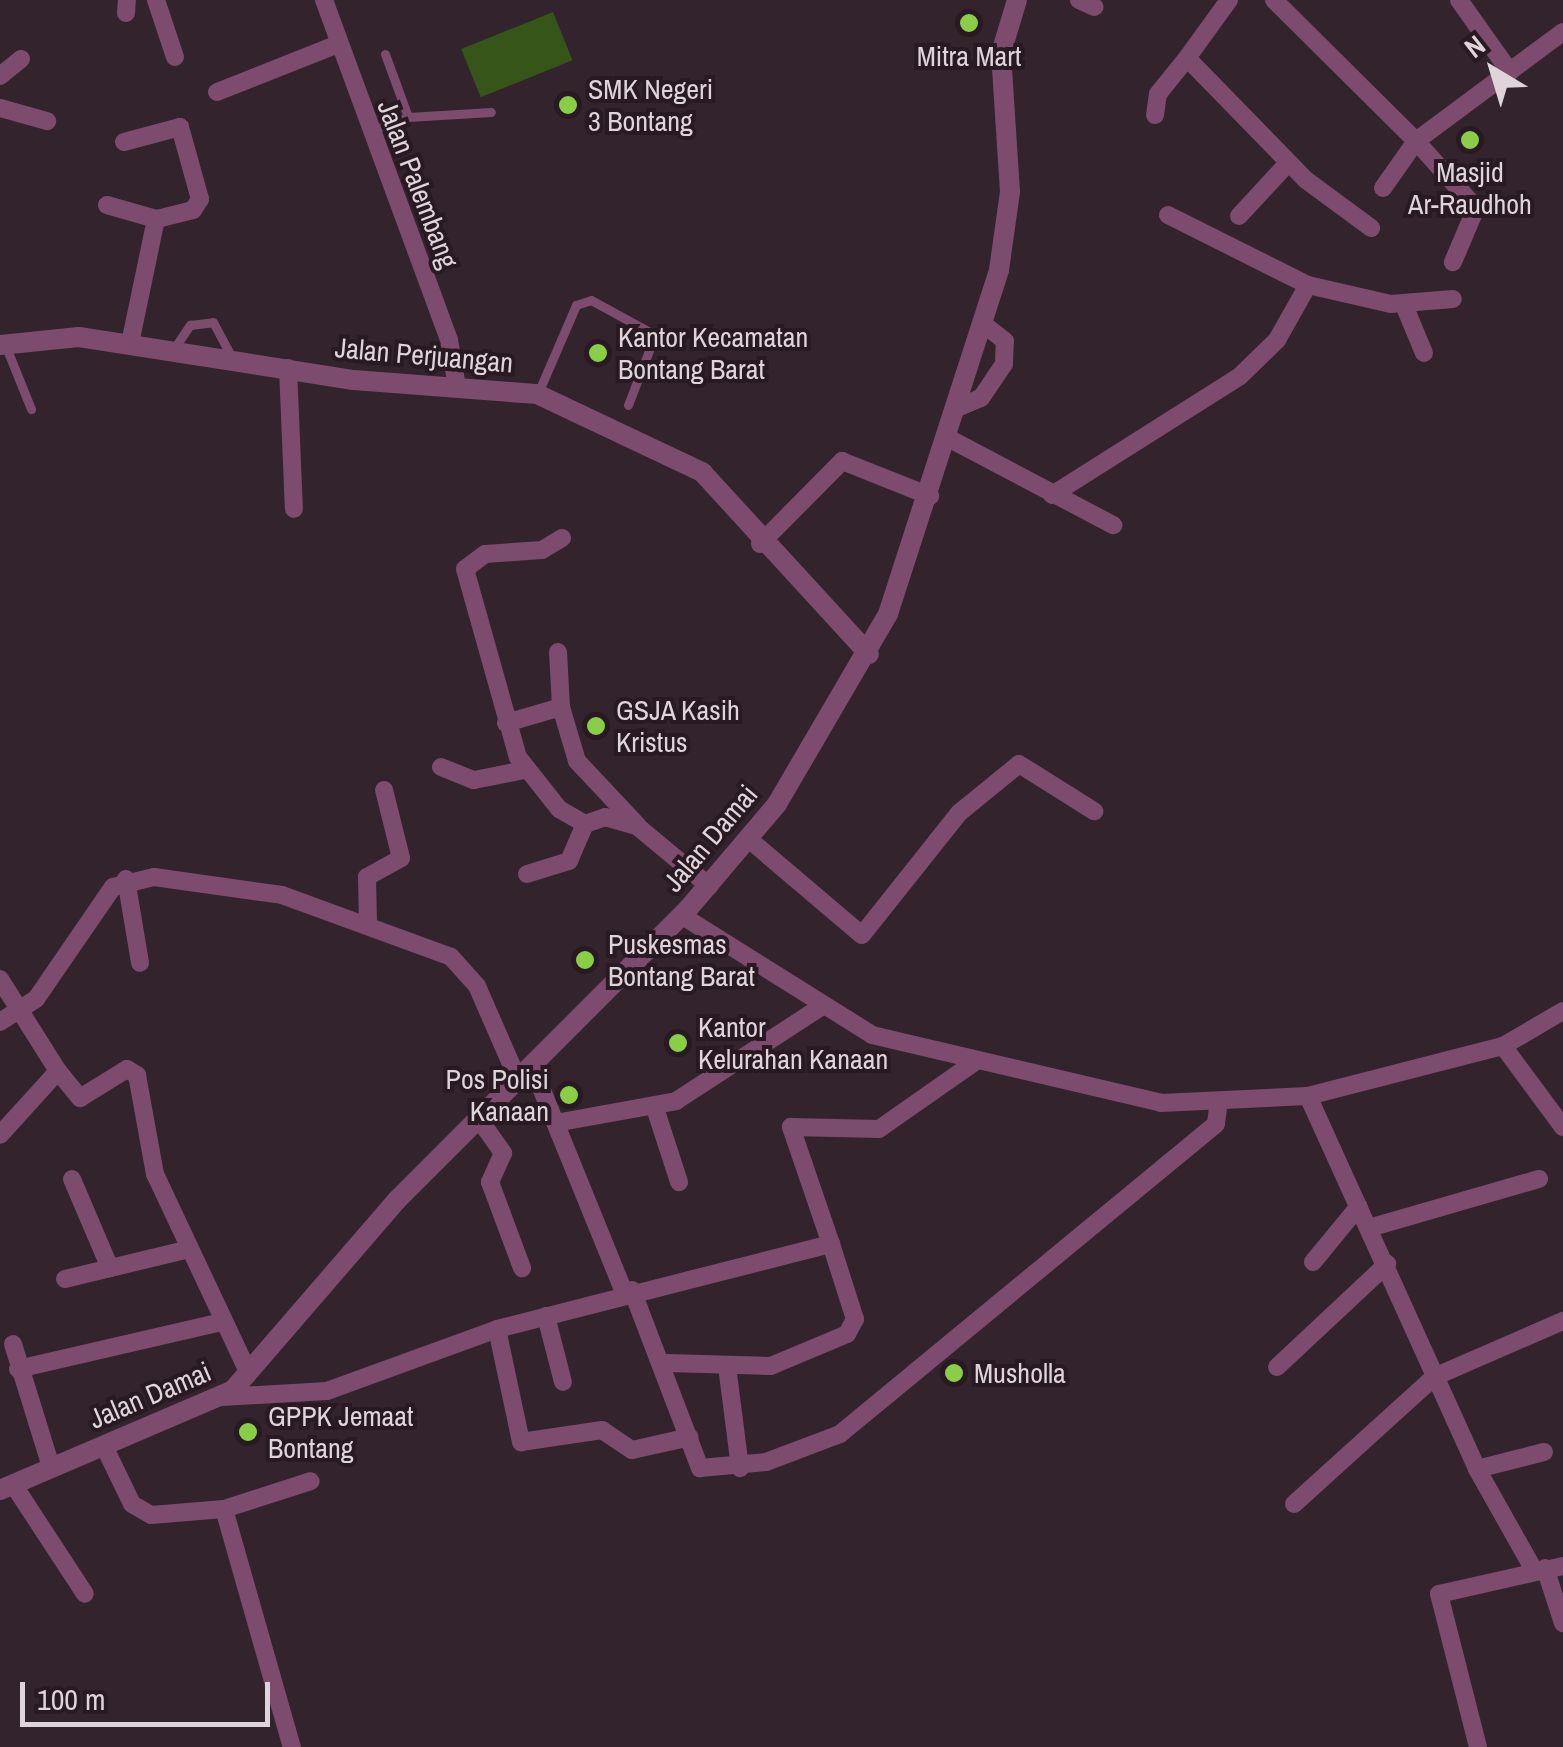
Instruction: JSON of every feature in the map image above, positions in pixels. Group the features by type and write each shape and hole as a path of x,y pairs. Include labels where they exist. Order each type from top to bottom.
{"street":[{"path":"156,0 175,57"},
{"name":"Jalan Palembang","path":"324,0 366,132 449,340 457,387"},
{"path":"1155,114 1158,94 1229,0"},
{"path":"1274,0 1475,204 1454,262"},
{"path":"1460,0 1510,72"},
{"name":"Jalan Damai","path":"7,1487 222,1398 479,1120 752,841 869,654 930,496 948,438 1006,229 1001,52 1012,1"},
{"path":"1383,188 1416,141 1563,32"},
{"path":"217,92 338,44"},
{"path":"1187,58 1288,163 1371,228"},
{"path":"0,76 21,59"},
{"path":"0,108 47,121"},
{"path":"107,205 156,218 200,203 185,134 176,127 124,142"},
{"path":"1239,216 1288,163"},
{"path":"1168,215 1308,284 1404,305 1454,300"},
{"path":"130,343 156,218"},
{"path":"1052,495 1240,376 1278,340 1308,284"},
{"path":"1404,305 1424,352"},
{"path":"957,408 981,398 1004,364 1005,342 982,324"},
{"name":"Jalan Perjuangan","path":"3,344 130,343 175,347 288,368 537,394 644,440 702,472 760,544 869,654"},
{"path":"288,368 294,509"},
{"path":"948,438 1113,526"},
{"path":"760,544 842,461 930,496"},
{"path":"562,538 542,550 485,554 465,568 506,722 524,770 549,802 585,824"},
{"path":"558,652 561,707 578,761 637,826 694,901 818,1008 872,1035 1130,1098 1218,1107 1308,1096 1503,1046 1563,1011"},
{"path":"506,722 561,707"},
{"path":"752,841 862,936 959,813 1019,764 1094,810"},
{"path":"441,767 474,780 524,770"},
{"path":"368,922 366,877 401,858 384,790"},
{"path":"528,874 569,861 585,824 605,817 637,826"},
{"path":"126,879 282,895 368,922 444,954 477,986 525,1074 561,1122 628,1291 666,1363 690,1437 707,1472 740,1468 840,1434 1216,1124 1218,1107"},
{"path":"126,879 140,963"},
{"path":"0,1022 24,1011 126,879"},
{"path":"0,979 77,1098 128,1069 137,1075 150,1160 248,1372"},
{"path":"561,1122 656,1108 720,1078 818,1008"},
{"path":"1503,1046 1563,1128"},
{"path":"666,1363 770,1366 852,1329 831,1244 791,1127 879,1129 976,1061"},
{"path":"0,1135 59,1074"},
{"path":"1308,1096 1477,1469 1548,1569 1563,1623"},
{"path":"656,1108 679,1182"},
{"path":"479,1120 503,1154 490,1182 522,1268"},
{"path":"72,1179 110,1268"},
{"path":"1369,1228 1539,1179"},
{"path":"1314,1262 1359,1206"},
{"path":"222,1398 327,1391 496,1330 628,1291 831,1244"},
{"path":"65,1279 189,1249"},
{"path":"1278,1368 1386,1264"},
{"path":"546,1316 563,1382"},
{"path":"1294,1504 1434,1377 1563,1321"},
{"path":"18,1369 222,1322"},
{"path":"496,1330 521,1442 602,1430 632,1450 690,1437"},
{"path":"13,1344 51,1467"},
{"path":"727,1366 740,1468"},
{"path":"104,1446 140,1512 224,1509 311,1480"},
{"path":"1477,1469 1544,1452"},
{"path":"7,1487 86,1594"},
{"path":"224,1509 292,1747"},
{"path":"1478,1747 1439,1594 1548,1569"}],"lane":[{"path":"385,54 408,118"},
{"path":"366,132 408,118 491,112"},
{"path":"537,394 576,305 591,300 656,335 628,406"},
{"path":"175,347 190,326 213,322 232,357"},
{"path":"3,344 31,410"}],"green space":[{"path":"553,12 572,60 481,97 461,49"}],"place":[{"name":"Mitra Mart","path":"969,23"},
{"name":"SMK Negeri 3 Bontang","path":"568,105"},
{"name":"Masjid Ar-Raudhoh","path":"1470,140"},
{"name":"Kantor Kecamatan Bontang Barat","path":"598,353"},
{"name":"GSJA Kasih Kristus","path":"596,726"},
{"name":"Puskesmas Bontang Barat","path":"585,960"},
{"name":"Kantor Kelurahan Kanaan","path":"678,1043"},
{"name":"Pos Polisi Kanaan","path":"569,1095"},
{"name":"Musholla","path":"954,1373"},
{"name":"GPPK Jemaat Bontang","path":"248,1432"}]}
